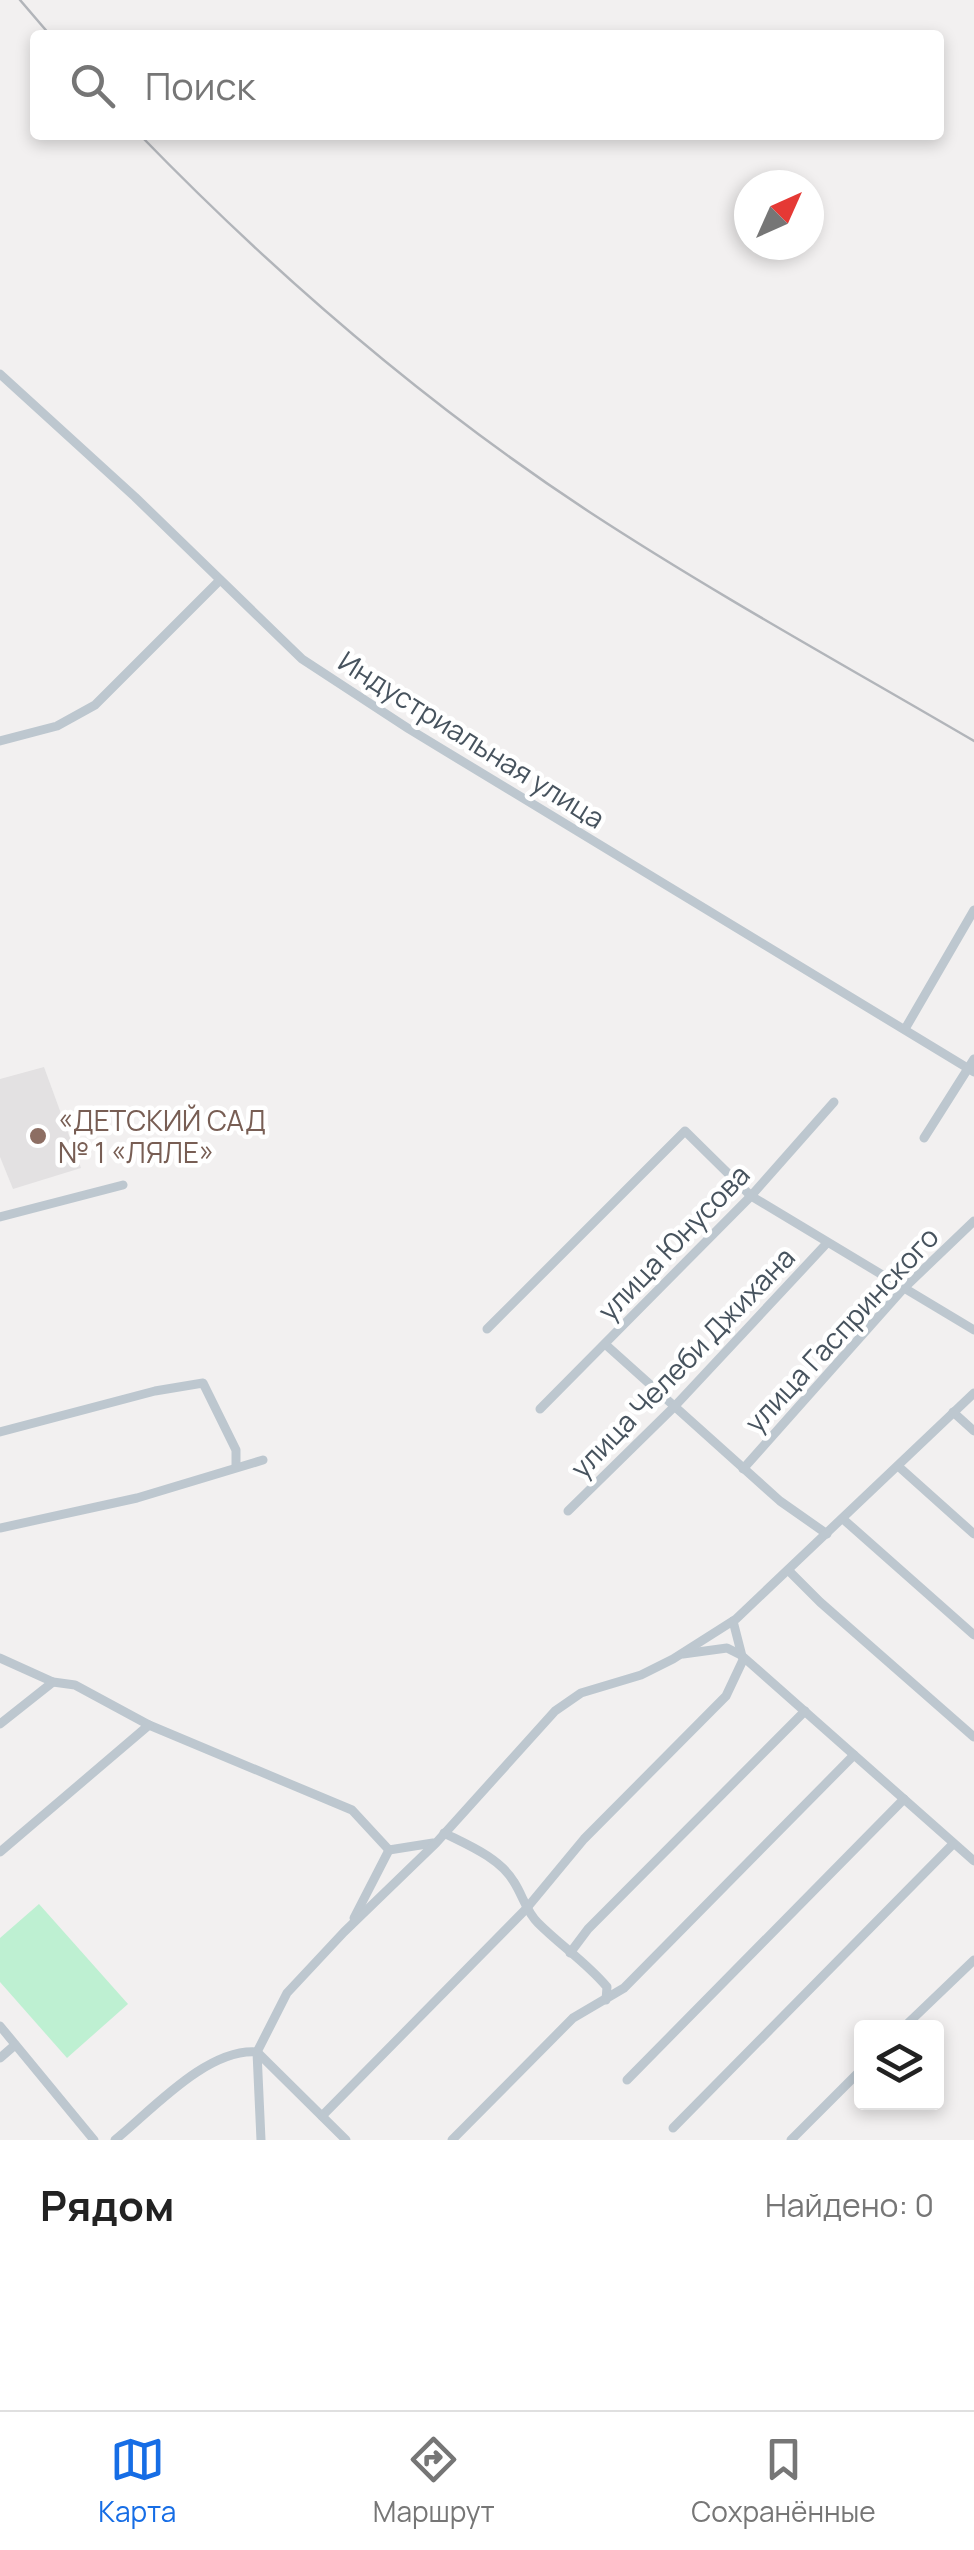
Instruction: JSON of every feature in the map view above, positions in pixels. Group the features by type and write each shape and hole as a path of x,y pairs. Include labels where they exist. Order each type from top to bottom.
{"street":[{"name":"Индустриальная улица","path":"0,374 302,659 409,729 972,1066"},
{"path":"0,742 57,726 94,705 220,580"},
{"path":"905,1029 974,912"},
{"path":"924,1138 972,1066"},
{"name":"улица Юнусова","path":"540,1409 752,1196 834,1102"},
{"path":"487,1329 685,1131 752,1196 974,1330"},
{"path":"0,1217 124,1185"},
{"name":"улица Гаспринского","path":"743,1469 904,1289 974,1221"},
{"name":"улица Челеби Джихана","path":"568,1511 674,1407 827,1244"},
{"path":"605,1344 798,1517 826,1534"},
{"path":"0,1432 156,1391 203,1383 236,1450 236,1468"},
{"path":"261,2140 256,2052 287,1994 344,1932 436,1843 569,1701 595,1686 641,1675 733,1621 974,1392"},
{"path":"953,1412 974,1430"},
{"path":"0,1528 137,1498 263,1460"},
{"path":"898,1466 974,1534"},
{"path":"843,1519 974,1635"},
{"path":"789,1570 974,1738"},
{"path":"322,2116 526,1909 584,1840 726,1696 743,1660 733,1621"},
{"path":"679,1654 727,1648 742,1655 974,1862"},
{"path":"0,1658 53,1682 75,1685 148,1725 352,1810 389,1850"},
{"path":"0,1724 53,1682"},
{"path":"570,1953 588,1929 805,1711"},
{"path":"0,1852 148,1725"},
{"path":"452,2140 573,2018 606,2000 637,1975 854,1755"},
{"path":"627,2080 904,1800"},
{"path":"444,1833 472,1846 504,1869 526,1909 570,1953 588,1964 607,1987 606,2000"},
{"path":"389,1850 436,1843"},
{"path":"673,2128 953,1844"},
{"path":"344,1932 389,1850"},
{"path":"911,2020 974,1960"},
{"path":"0,2026 94,2140"},
{"path":"0,2058 15,2045"},
{"path":"115,2140 212,2061 243,2051 256,2052 346,2140"},
{"path":"791,2140 854,2077"}],"shaded area":[{"path":"44,1067 81,1168 13,1189 0,1157 0,1079"}],"green space":[{"path":"39,1904 128,2004 67,2058 0,1982 0,1938"}],"railway":[{"path":"20,0 46,30"},
{"path":"145,140 299,288 413,383 530,472 685,572 974,741"}],"place":[{"name":"«ДЕТСКИЙ САД № 1 «ЛЯЛЕ»","path":"38,1136"}]}
